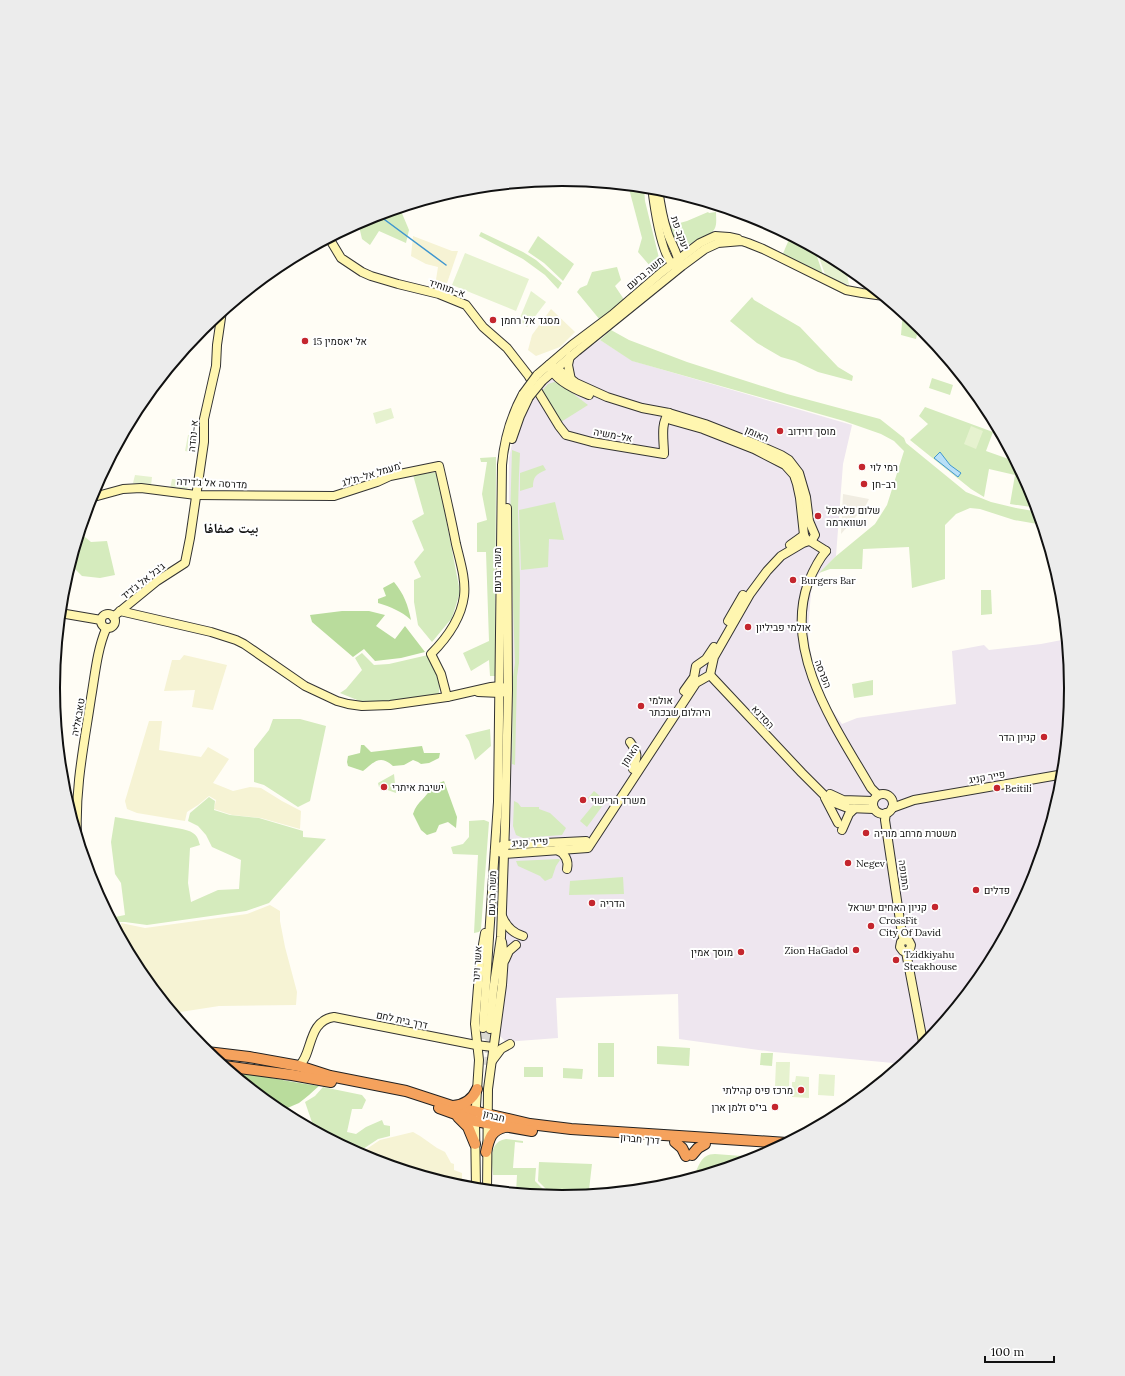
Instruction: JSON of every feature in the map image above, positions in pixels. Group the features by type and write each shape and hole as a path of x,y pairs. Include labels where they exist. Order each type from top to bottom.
{"highway":[{"name":"חברון","path":"218,1053 249,1057 302,1067 330,1076 406,1091 452,1110"},
{"name":"חברון","path":"232,1067 292,1074 406,1096 488,1119 570,1129 777,1142"},
{"path":"475,1144 468,1127 452,1110 469,1100 475,1094 477,1088"},
{"name":"חברון","path":"488,1119 504,1127"},
{"path":"486,1152 492,1133 498,1128 504,1127"},
{"name":"דרך חברון","path":"504,1127 535,1131 675,1142 766,1147"},
{"path":"675,1142 689,1156 705,1144"}],"street":[{"name":"יעקב פת","path":"653,194 660,237 671,265"},
{"name":"יעקב פת","path":"659,195 662,213 671,243 679,259 679,269"},
{"name":"משה ברעם","path":"614,317 662,272 704,240 715,236 736,238 763,249 846,290 876,295"},
{"name":"משה ברעם","path":"500,941 505,826 501,565 503,456 512,420 526,396 540,378 588,337 709,246 742,241"},
{"name":"א-תווחיד","path":"331,242 341,258 362,272 398,284 439,294 466,305 483,327 507,348 528,375 562,431"},
{"path":"671,243 679,249 690,250"},
{"path":"662,272 665,261 665,252"},
{"path":"671,265 679,269"},
{"name":"א-נהדה","path":"185,563 204,442 204,419 216,370 217,345 221,320"},
{"name":"משה ברעם","path":"552,368 570,356 588,337"},
{"path":"570,356 568,366 571,380"},
{"name":"האומן","path":"552,368 587,389 614,400 668,417 705,424 756,444 789,460 799,473 806,497 809,536"},
{"name":"האומן","path":"552,368 576,390 596,397 614,400"},
{"name":"אל-משיה","path":"562,431 570,436 584,440 664,454 664,431 668,417"},
{"name":"מעמל אל-ת'לג'","path":"334,496 377,482 390,476 439,466 460,562 464,588 462,605 455,623 431,654 441,674 447,697"},
{"name":"מדרסה אל ג'דידה","path":"98,496 123,489 141,488 196,494 334,496"},
{"name":"האומן","path":"585,846 633,769 694,677 696,666 709,655 745,591 762,568 778,551 809,536"},
{"name":"האומן","path":"585,846 693,688 708,674 714,657 750,594 767,571 781,556 809,536"},
{"name":"הפרסה","path":"809,536 826,551 812,573 804,597 802,617 805,654 823,702 871,788 875,802"},
{"name":"ג'בל אל ג'דיד","path":"113,617 157,581 185,563"},
{"path":"120,611 204,630 236,640 305,686 336,701 362,706 379,706 447,697 491,687 503,690"},
{"path":"66,614 100,620"},
{"path":"110,614 115,621 111,628 106,629 101,624 100,620 105,615 110,614"},
{"name":"טאבאליה","path":"76,814 79,770 101,642 106,629"},
{"path":"695,672 699,677 708,674 708,664 700,663"},
{"name":"הסדנא","path":"708,674 822,794 841,802"},
{"path":"486,693 503,690"},
{"name":"משה ברעם","path":"493,901 498,802 500,707 503,690"},
{"path":"475,691 486,693 493,697 500,707"},
{"path":"630,742 635,749 637,758 633,769"},
{"name":"הסדנא","path":"802,773 841,802"},
{"name":"פייר קניג","path":"889,810 914,800 1057,775"},
{"path":"822,794 840,826 854,809 875,802"},
{"name":"פייר קניג","path":"875,802 885,794 890,798 914,800"},
{"name":"התנופה","path":"890,798 892,802 885,820 902,934 904,940 910,942 912,945 910,950 906,952 922,1038"},
{"path":"841,802 875,802"},
{"path":"841,802 854,809"},
{"path":"875,802 878,813 889,810"},
{"path":"505,826 512,839 522,844"},
{"name":"פייר קניג","path":"495,850 504,845 522,844 585,846"},
{"name":"פייר קניג","path":"495,850 504,854 558,850 585,846"},
{"path":"558,850 566,857 568,863 567,869"},
{"path":"503,874 510,860 524,852"},
{"path":"476,1183 475,1116 479,1060 476,1046 475,1024 480,962 493,901"},
{"name":"אשר וינר","path":"493,901 489,936 487,1028 500,941"},
{"path":"501,913 504,922 510,929 518,935 523,936"},
{"path":"487,1184 487,1104 490,1065 494,1047 504,962 503,945 500,941"},
{"path":"504,962 509,951 516,945"},
{"name":"דרך בית לחם","path":"302,1067 310,1054 314,1034 321,1023 329,1018 339,1018 476,1046 494,1047"},
{"path":"490,1065 499,1051 510,1044"},
{"path":"292,1074 302,1067"}],"shaded area":[{"path":"413,236 452,251 458,251 445,289 435,286 438,267 426,264 411,256"},
{"path":"551,309 575,332 560,347 536,356 528,350 532,335"},
{"path":"600,340 633,361 852,425 843,464 836,556 813,580 808,630 812,666 826,702 842,724 857,718 956,704 952,651 984,645 989,650 1063,640 1065,688 1061,754 1048,818 1027,880 998,939 961,994 918,1043 897,1063 774,1052 679,1039 678,994 556,998 558,1038 506,1042 495,1031 508,773 509,458 513,439 535,390 561,367"},
{"path":"843,494 869,499 866,505 841,534"},
{"path":"184,655 227,665 213,710 192,707 195,690 164,691 172,660 180,660"},
{"path":"149,721 162,721 159,750 201,757 208,747 229,759 213,783 233,791 250,787 261,788 301,811 300,829 261,818 232,815 214,809 216,800 209,796 187,812 185,821 137,813 127,809 125,801"},
{"path":"270,905 280,911 280,921 285,947 297,992 296,1005 219,1006 179,1012 145,967 127,939 122,929 121,923 145,928 247,914"},
{"path":"413,1132 445,1152 451,1163 454,1164 454,1170 462,1173 462,1181 401,1164 365,1150 380,1140"}],"green space":[{"path":"629,190 644,192 645,201 660,262 660,268 657,274 638,252 642,238"},
{"path":"401,212 409,230 406,243 379,231 370,245 362,239 360,229"},
{"path":"708,212 716,212 716,225 713,231 690,244 681,245 678,243 669,226 687,221"},
{"path":"481,232 523,252 536,260 562,283 558,289 545,275 523,259 479,236"},
{"path":"538,236 574,264 563,281 544,263 528,252"},
{"path":"789,239 816,254 824,277 781,258"},
{"path":"465,253 529,279 516,311 452,285"},
{"path":"818,256 847,274 849,285 826,277"},
{"path":"617,267 621,280 615,286 625,301 600,320 577,292 580,288 587,285 592,272"},
{"path":"531,291 546,302 527,327 519,320"},
{"path":"752,297 754,300 800,327 838,367 853,376 852,381 818,372 795,361 781,357 757,343 730,321"},
{"path":"902,318 917,332 916,339 901,335"},
{"path":"611,330 629,340 687,362 787,394 880,419 904,438 906,443 966,492 991,502 1032,511 1037,524 1014,520 980,509 970,508 956,514 945,525 945,579 912,588 909,547 863,549 862,569 830,569 819,573 835,557 875,524 887,505 904,451 894,441 881,434 844,421 632,361 600,340"},
{"path":"932,378 953,385 950,395 929,388"},
{"path":"554,382 559,383 588,405 561,422 541,392 548,384"},
{"path":"925,407 993,432 986,451 1010,459 1031,507 1010,504 1015,475 989,469 984,497 971,489 910,440 928,424 919,416"},
{"path":"391,408 394,418 376,424 373,413"},
{"path":"971,426 983,431 976,449 964,444"},
{"path":"188,435 198,437 195,453 185,451"},
{"path":"512,450 520,453 518,509 520,581 519,663 517,676 515,765 512,764 513,677 515,663 510,520"},
{"path":"496,457 495,676 490,676 489,660 471,671 463,653 489,641 486,552 477,552 477,523 487,520 482,494 487,462 481,462 480,458"},
{"path":"543,465 546,470 536,476 533,487 520,491 520,473"},
{"path":"437,472 460,592 452,618 432,642 418,625 414,602 414,580 421,577 414,562 424,550 412,521 424,514 413,475"},
{"path":"135,475 152,477 151,486 133,483"},
{"path":"172,479 188,481 187,491 170,489"},
{"path":"555,502 564,540 549,539 548,567 521,570 519,510"},
{"path":"84,536 91,542 107,541 115,575 100,578 82,576 75,569"},
{"path":"394,582 405,600 411,620 396,610 378,603 378,599 386,596 383,588"},
{"path":"981,590 991,590 992,614 981,615"},
{"path":"342,611 369,611 385,615 376,626 395,639 405,626 425,652 401,658 375,661 364,649 353,657 312,622 310,615"},
{"path":"362,653 374,665 389,664 428,655 438,678 439,693 436,695 384,703 362,702 340,693 346,689 362,670 355,658"},
{"path":"873,680 873,695 854,698 852,684"},
{"path":"273,719 300,719 326,726 310,801 298,807 264,785 254,782 254,749 269,730"},
{"path":"490,729 491,746 475,760 469,741 465,735"},
{"path":"361,745 364,745 371,752 422,746 424,753 440,753 439,758 429,763 421,764 413,760 404,765 393,766 384,760 381,760 374,762 363,771 348,766 347,762 348,756 360,753"},
{"path":"394,774 396,793 379,787 378,783"},
{"path":"444,781 457,817 456,828 448,822 439,825 436,832 427,835 421,830 413,814 432,786"},
{"path":"594,791 606,801 587,827 580,821 594,804 588,798"},
{"path":"209,797 215,801 214,810 230,815 259,818 303,831 303,837 326,839 269,903 246,911 147,925 118,922 116,917 125,915 121,883 115,874 111,842 115,817 182,829 196,835 200,845 190,848 188,883 191,902 218,890 239,889 241,860 212,847 206,835 198,826 188,821 190,813"},
{"path":"514,801 521,807 539,807 539,809 550,813 566,828 562,835 523,838 516,835 513,826"},
{"path":"484,820 489,822 481,929 479,932 474,933 478,855 453,854 451,847 463,844 469,837 469,821"},
{"path":"560,860 556,866 552,878 545,881 540,876 518,866 516,861"},
{"path":"623,877 624,894 569,895 570,881"},
{"path":"598,1043 614,1043 614,1077 598,1077"},
{"path":"657,1046 690,1048 689,1066 657,1064"},
{"path":"761,1053 773,1053 772,1066 760,1065"},
{"path":"776,1062 790,1062 789,1088 775,1087"},
{"path":"524,1067 543,1067 543,1077 524,1077"},
{"path":"563,1068 583,1069 582,1079 563,1078"},
{"path":"240,1073 319,1086 299,1103 288,1108 283,1106"},
{"path":"819,1074 835,1075 834,1096 818,1095"},
{"name":"מרכז פיס קהילתי","path":"796,1076 809,1077 809,1098 792,1097 792,1082 795,1082"},
{"path":"323,1087 362,1095 366,1100 362,1109 352,1109 347,1132 356,1134 366,1127 382,1120 384,1125 390,1126 390,1136 378,1139 363,1149 340,1139 313,1124 305,1102 315,1096"},
{"path":"506,1139 523,1141 523,1143 515,1142 513,1168 536,1168 535,1181 543,1189 516,1188 517,1175 493,1175 492,1153 496,1144"},
{"path":"710,1155 742,1156 724,1164 696,1172 703,1159"},
{"path":"539,1162 592,1164 589,1189 547,1190 538,1181"}],"water":[{"path":"940,452 950,465 961,473 958,477 934,458"}],"waterway":[{"path":"383,219 446,265"}],"tunnel":[{"path":"482,1051 483,1028"},
{"path":"488,1065 490,1029"}],"place":[{"name":"מסגד אל רחמן","path":"493,320"},
{"name":"אל יאסמין 15","path":"305,341"},
{"name":"מוסך דוידוב","path":"780,431"},
{"name":"רמי לוי","path":"862,467"},
{"name":"רב-חן","path":"864,484"},
{"name":"שלום פלאפל ושווארמה","path":"818,516"},
{"name":"Burgers Bar","path":"793,580"},
{"name":"אולמי פביליון","path":"748,627"},
{"name":"אולמי היהלום שבכתר","path":"641,706"},
{"name":"קניון הדר","path":"1044,737"},
{"name":"ישיבת איתרי","path":"384,787"},
{"name":"Beitili","path":"997,788"},
{"name":"משרד הרישוי","path":"583,800"},
{"name":"משטרת מרחב מוריה","path":"866,833"},
{"name":"Negev","path":"848,863"},
{"name":"פדלים","path":"976,890"},
{"name":"הדריה","path":"592,903"},
{"name":"קניון האחים ישראל","path":"935,907"},
{"name":"CrossFit City Of David","path":"871,926"},
{"name":"Zion HaGadol","path":"856,950"},
{"name":"מוסך אמין","path":"741,952"},
{"name":"Tzidkiyahu Steakhouse","path":"896,960"},
{"name":"מרכז פיס קהילתי","path":"801,1090"},
{"name":"בי\"ס זלמן ארן","path":"775,1107"}],"district":[{"name":"بيت صفافا","path":"231,528"}]}
